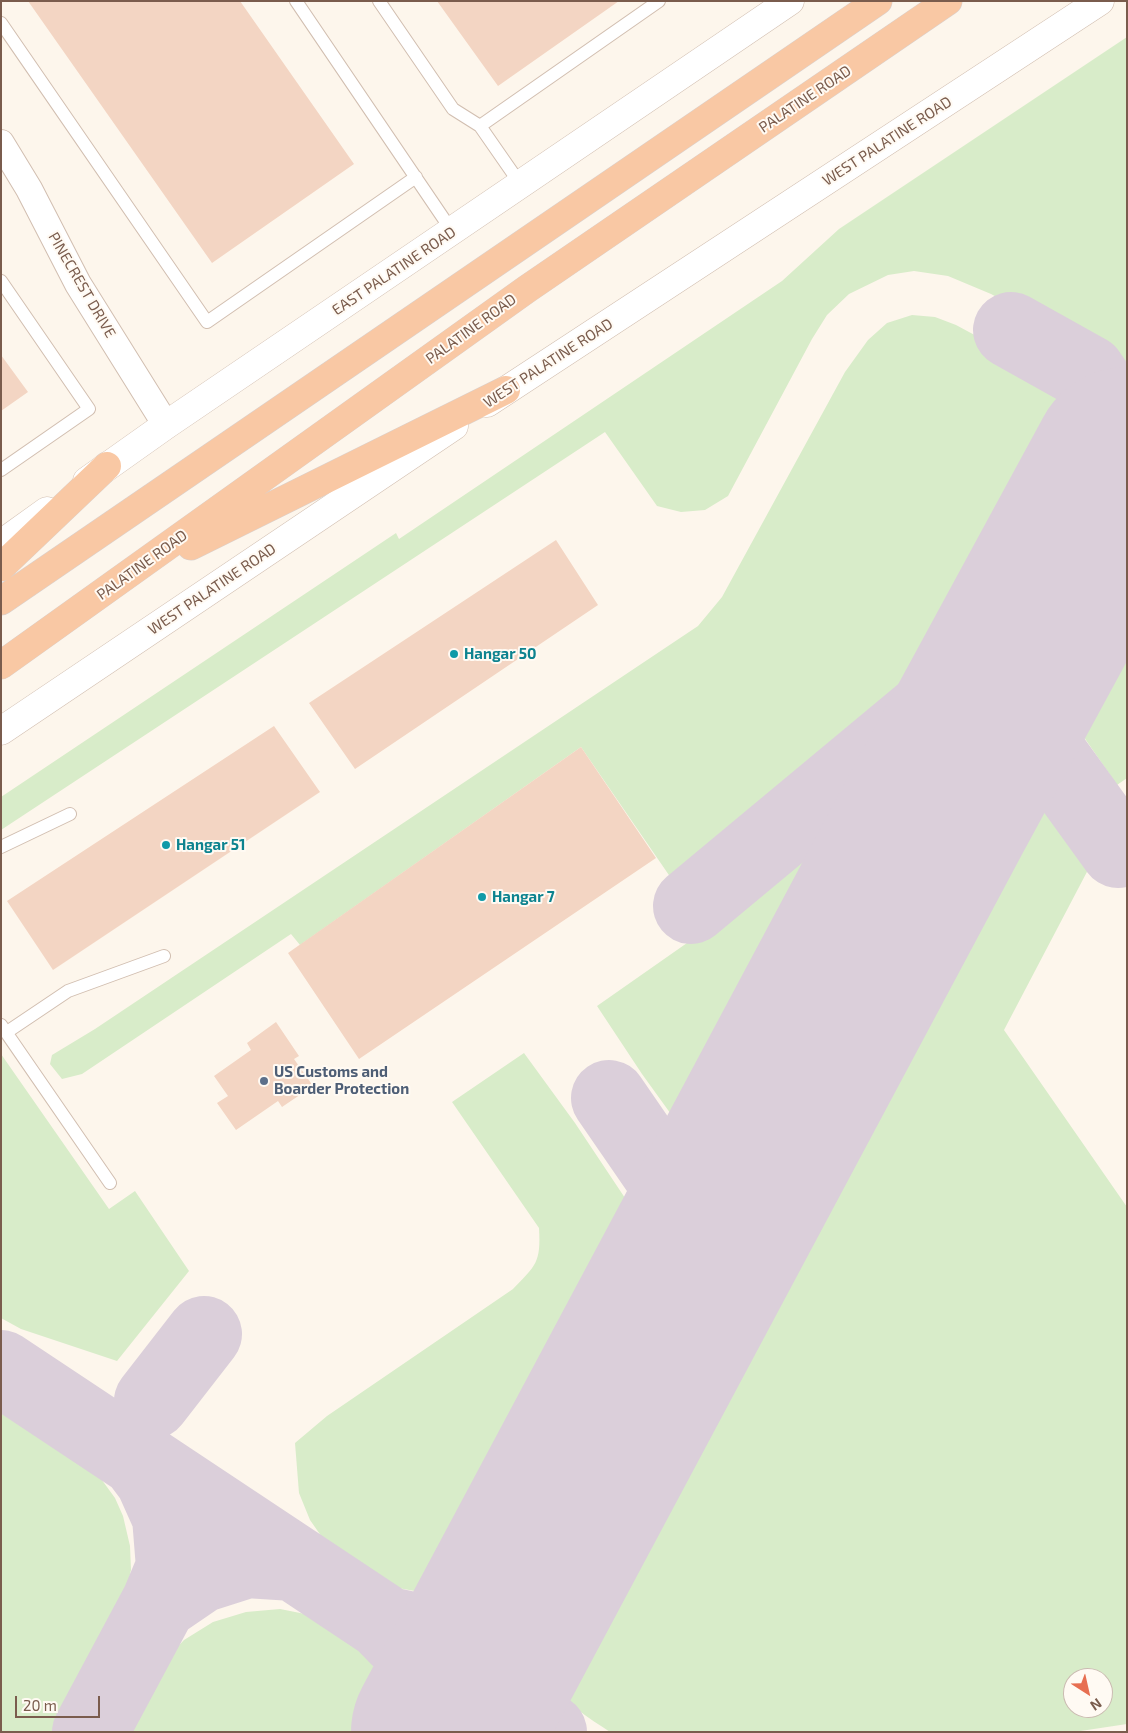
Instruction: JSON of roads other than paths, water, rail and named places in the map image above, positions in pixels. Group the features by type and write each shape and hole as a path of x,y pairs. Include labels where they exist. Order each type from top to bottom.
{"highway":[{"path":"1,601 878,1"},
{"name":"PALATINE ROAD","path":"1,665 527,289 948,1"},
{"path":"118,582 506,390"},
{"path":"1,567 107,466"}],"street":[{"name":"EAST PALATINE ROAD","path":"1,544 107,466 790,1"},
{"name":"WEST PALATINE ROAD","path":"1,731 506,390 1100,1"},
{"name":"PINECREST DRIVE","path":"1,143 29,189 78,284 166,426"}],"lane":[{"path":"296,1 452,231"},
{"path":"379,1 453,109 480,126 521,185"},
{"path":"480,126 659,1"},
{"path":"1,23 206,322 416,177"},
{"path":"1,281 89,409 1,470"},
{"path":"1,847 70,814"},
{"path":"110,1183 4,1029 68,991 164,956"}],"place":[{"name":"Hangar 50","path":"454,654"},
{"name":"Hangar 51","path":"166,845"},
{"name":"Hangar 7","path":"482,897"},
{"name":"US Customs and Boarder Protection","path":"264,1081"}]}
